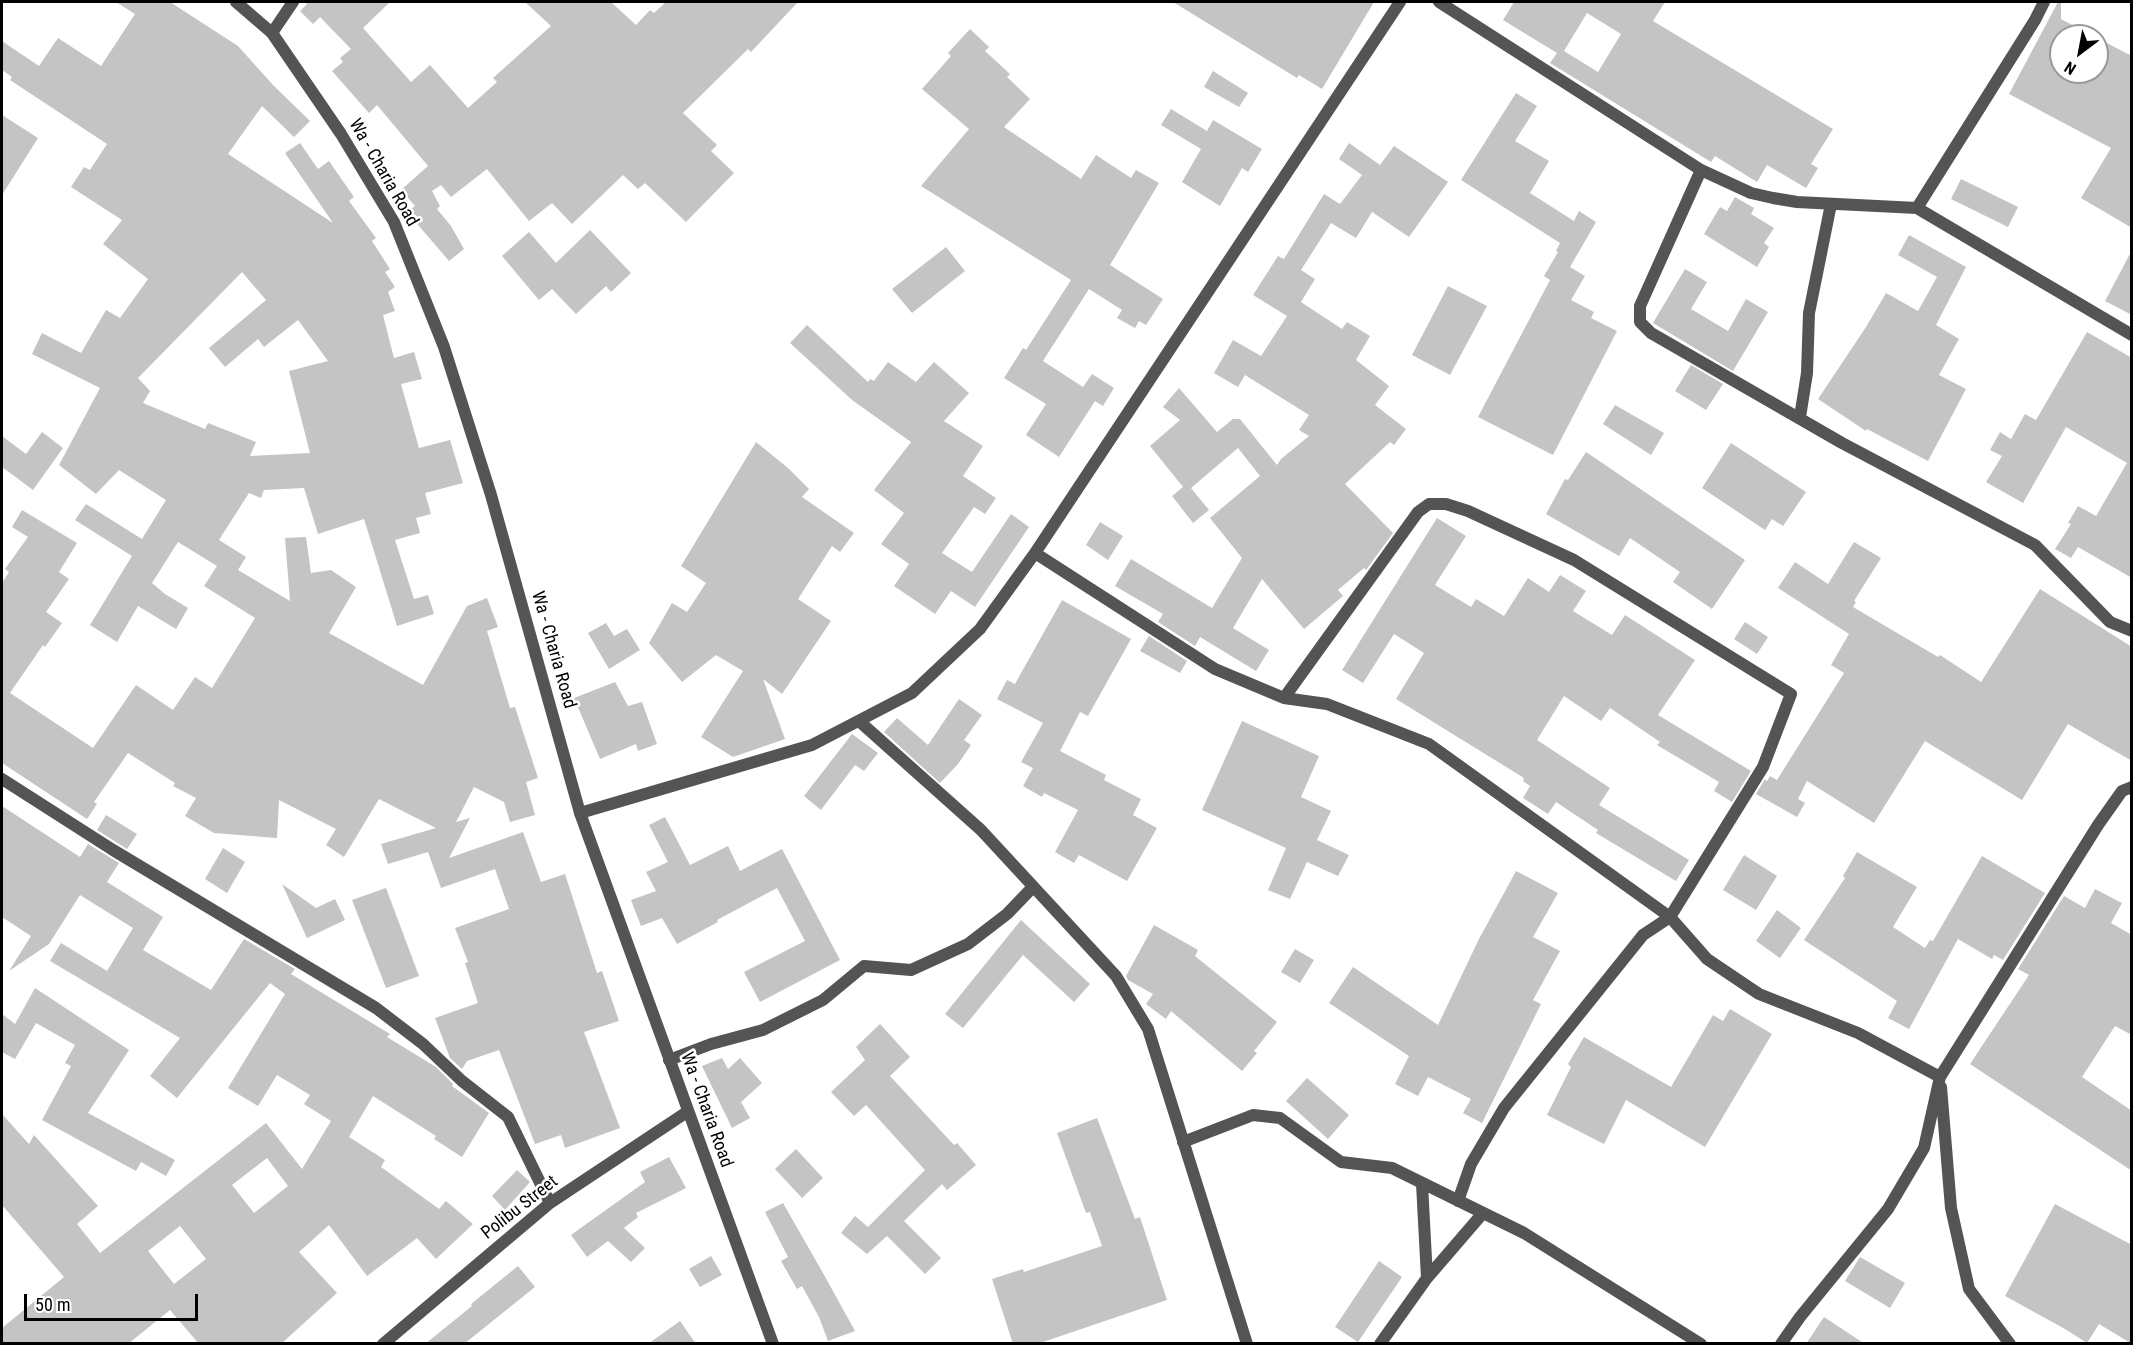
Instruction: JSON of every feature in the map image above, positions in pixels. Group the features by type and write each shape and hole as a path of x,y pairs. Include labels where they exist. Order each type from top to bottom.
{"street":[{"name":"Wa - Charia Road","path":"236,2 272,33 341,134 394,222 444,347 491,495 580,813 773,1344"},
{"path":"272,33 293,2"},
{"path":"580,813 812,745 912,693 980,629 1035,553 1400,2"},
{"path":"1439,2 1701,170 1751,194 1797,202 1917,208 2132,335"},
{"path":"1917,208 2044,2"},
{"path":"1701,170 1640,306 1640,322 1651,333 1800,417 1842,444 2035,545 2110,622 2132,631"},
{"path":"1800,417 1807,373 1809,313 1831,204"},
{"path":"1284,698 1418,512 1429,504 1446,504 1468,511 1574,560 1791,694 1763,767 1670,917 1643,935 1504,1108 1471,1164 1458,1201"},
{"path":"1035,553 1215,669 1284,698 1327,704 1429,744 1670,917 1707,959 1759,994 1858,1033 1940,1077"},
{"path":"859,721 981,830 1116,976 1148,1029 1247,1344"},
{"path":"2,779 112,850 376,1008 423,1044 508,1118 550,1203"},
{"path":"1781,1344 1800,1317 1888,1209 1924,1148 1940,1077 2098,825 2122,791 2132,787"},
{"path":"669,1060 711,1044 763,1030 823,1000 864,966 911,970 968,944 1006,914 1033,887"},
{"path":"1940,1077 1951,1208 1969,1289 2010,1344"},
{"name":"Polibu Street","path":"383,1344 550,1203 687,1112"},
{"path":"1183,1142 1253,1115 1280,1118 1341,1162 1392,1168 1524,1233 1701,1344"},
{"path":"1422,1184 1427,1278"},
{"path":"1380,1344 1427,1278 1482,1213"}],"building":[{"path":"116,2 170,2 238,46 310,121 294,137 262,106 228,154 333,223 285,153 300,143 318,169 329,161 354,197 349,201 376,238 372,241 390,269 385,272 395,287 388,292 395,311 383,315 394,358 414,352 422,379 401,384 419,448 450,440 463,483 425,493 431,514 416,518 420,533 395,540 414,599 428,595 434,614 397,626 364,519 318,534 304,488 264,490 261,498 249,493 219,540 246,557 238,570 290,601 285,538 306,537 311,573 331,570 356,587 329,633 423,685 467,606 487,598 498,627 487,631 510,708 515,707 538,778 526,782 535,815 510,822 504,802 474,787 456,822 470,818 449,858 523,832 541,882 565,874 597,973 602,971 619,1021 584,1032 620,1128 565,1148 561,1135 535,1144 499,1050 467,1061 462,1069 450,1058 435,1018 478,1003 465,963 468,962 455,928 509,909 495,869 441,888 428,852 388,864 381,844 436,828 379,799 344,857 326,845 336,829 279,800 277,838 214,833 185,816 196,798 173,786 175,783 128,753 94,802 97,804 87,819 2,763 2,583 9,572 5,569 28,537 12,527 22,510 77,543 59,572 69,579 46,612 62,623 45,647 43,645 10,693 93,748 136,685 173,710 195,677 212,688 255,618 204,586 217,566 178,542 152,583 188,608 176,629 138,606 117,642 90,625 132,556 75,520 86,504 142,539 166,500 119,470 96,494 59,465 100,388 32,354 42,333 81,353 106,310 120,318 148,279 103,244 122,220 71,187 84,167 90,170 107,144 10,80 12,77 2,70 2,41 39,66 58,38 101,66 135,14","holes":["242,272 266,300 209,348 225,367 258,339 264,347 298,320 328,361 289,371 310,453 250,456 256,442 208,423 205,429 143,403 150,391 138,378"]},
{"path":"304,2 390,2 363,28 411,82 430,65 468,108 497,82 493,78 551,26 525,2 611,2 636,25 650,10 654,13 666,2 798,2 751,52 748,49 683,113 717,145 711,151 734,173 686,222 645,183 638,189 623,175 572,224 552,203 529,221 487,169 451,197 441,185 432,191 440,206 437,209 451,226 464,249 449,261 407,212 415,206 401,190 428,166 377,105 369,113 332,71 343,62 340,58 351,49 320,17 313,24 300,11 307,4"},
{"path":"1173,2 1374,2 1322,89 1299,75 1297,78"},
{"path":"1514,2 1665,2 1653,21 1833,129 1811,164 1818,168 1806,188 1767,165 1757,182 1715,156 1711,162 1550,63 1557,53 1503,20","holes":["1587,13 1621,34 1598,72 1564,51"]},
{"path":"2058,2 2061,2 2061,19 2070,24 2049,24 2049,84 2109,84 2109,44 2132,56 2132,228 2081,198 2111,148 2009,94"},
{"path":"970,29 989,47 985,51 1010,74 1007,77 1030,99 1004,127 1081,179 1096,155 1131,178 1136,170 1159,183 1110,265 1163,299 1146,325 1139,321 1135,328 1117,318 1122,310 1089,289 1043,361 1083,387 1092,374 1114,388 1103,406 1095,401 1059,457 1026,435 1046,404 1004,378 1023,348 1026,350 1071,280 921,186 969,129 922,89 951,56 948,53"},
{"path":"1213,71 1248,93 1239,107 1204,87"},
{"path":"1516,93 1537,106 1515,141 1549,161 1530,193 1574,221 1579,211 1596,222 1570,267 1585,276 1571,300 1594,312 1591,318 1617,331 1553,455 1478,417 1550,280 1544,276 1558,252 1556,251 1560,243 1461,180"},
{"path":"1171,109 1207,131 1213,120 1262,149 1248,172 1242,168 1220,206 1182,182 1201,149 1161,125"},
{"path":"2,115 38,138 2,195"},
{"path":"1349,143 1380,165 1394,146 1448,182 1409,237 1372,212 1356,238 1331,223 1301,270 1315,279 1301,302 1342,329 1347,322 1370,336 1356,360 1389,386 1375,405 1406,429 1394,445 1390,442 1345,484 1393,533 1366,570 1364,568 1338,590 1343,596 1304,629 1262,579 1233,628 1269,650 1256,671 1200,637 1195,646 1158,622 1163,614 1115,586 1131,559 1212,608 1242,558 1210,518 1260,476 1238,448 1191,488 1209,510 1193,523 1172,496 1183,487 1150,446 1180,420 1163,407 1179,388 1217,432 1233,419 1240,419 1277,465 1309,436 1299,430 1309,415 1245,375 1238,387 1214,373 1233,340 1261,356 1287,316 1253,295 1278,256 1284,259 1324,194 1340,204 1362,175 1339,159"},
{"path":"1961,179 2018,207 2008,227 1951,199"},
{"path":"1735,197 1754,208 1751,214 1774,228 1764,243 1769,247 1757,267 1704,234 1720,207 1727,211"},
{"path":"590,230 631,273 611,292 606,286 576,314 552,289 539,300 502,256 529,232 556,263"},
{"path":"1909,235 1966,267 1936,325 1959,339 1939,375 1966,389 1928,461 1867,429 1866,431 1818,399 1886,293 1918,311 1937,277 1898,255"},
{"path":"946,247 965,271 912,313 892,289"},
{"path":"2132,250 2132,315 2105,301"},
{"path":"1685,269 1707,282 1691,309 1728,331 1746,299 1768,312 1733,371 1653,323"},
{"path":"1448,286 1487,306 1450,375 1412,355"},
{"path":"807,325 868,382 870,379 874,381 888,362 916,382 934,362 969,393 944,421 983,446 963,476 996,498 985,514 974,507 942,553 972,572 1011,514 1029,527 975,607 951,591 935,614 894,586 909,564 881,544 904,513 874,490 911,442 852,400 790,343"},
{"path":"2087,332 2132,358 2132,578 2078,547 2071,558 2055,549 2071,524 2068,523 2078,506 2096,516 2127,463 2066,427 2023,503 1986,482 2002,456 1990,450 2000,432 2011,439 2025,414 2036,420"},
{"path":"1691,365 1723,384 1706,410 1675,391"},
{"path":"1615,405 1664,433 1651,455 1603,424"},
{"path":"42,432 63,448 33,490 2,467 2,436 26,454"},
{"path":"756,442 809,489 802,497 854,533 840,552 832,546 798,599 831,621 782,694 763,679 785,739 733,757 701,737 743,671 716,655 682,682 649,643 672,603 687,612 706,583 681,566"},
{"path":"1731,443 1806,492 1783,526 1772,519 1765,530 1702,488"},
{"path":"1586,452 1745,560 1712,609 1673,582 1680,572 1630,538 1619,556 1546,514 1565,479 1568,480"},
{"path":"1437,518 1466,536 1435,585 1471,607 1476,599 1504,616 1528,578 1549,592 1560,575 1586,591 1573,611 1612,635 1625,615 1695,660 1658,715 1751,771 1732,802 1714,791 1719,782 1657,745 1660,742 1610,708 1601,721 1564,696 1537,740 1610,788 1599,805 1689,860 1676,881 1596,833 1598,830 1556,802 1548,814 1523,798 1530,786 1523,781 1524,778 1396,699 1424,653 1394,634 1363,683 1342,670"},
{"path":"1100,522 1123,536 1108,560 1086,545"},
{"path":"1854,542 1881,558 1854,601 1856,602 1853,607 1938,657 1940,655 1981,682 2040,589 2132,647 2132,761 2068,724 2022,800 1925,741 1874,823 1807,781 1798,799 1805,803 1797,817 1756,794 1765,779 1767,781 1770,776 1777,780 1844,673 1831,665 1849,634 1778,588 1795,562 1828,584"},
{"path":"1062,600 1131,639 1088,716 1080,712 1060,751 1106,775 1104,780 1141,799 1133,815 1157,828 1127,881 1079,855 1074,863 1055,852 1078,810 1044,793 1042,797 1023,786 1033,768 1021,762 1043,723 997,699 1007,680 1015,684"},
{"path":"1745,622 1768,637 1757,654 1734,639"},
{"path":"606,623 614,636 627,629 640,650 609,669 588,633"},
{"path":"1149,636 1187,661 1180,673 1140,651"},
{"path":"615,682 628,706 642,702 657,744 638,751 636,744 600,759 574,698"},
{"path":"959,699 982,715 964,740 971,745 958,764 940,783 884,732 897,718 928,745"},
{"path":"1242,721 1319,756 1301,797 1331,811 1317,840 1349,855 1338,876 1307,862 1290,899 1268,890 1286,848 1202,810"},
{"path":"852,734 878,753 864,771 855,765 821,810 804,796"},
{"path":"2,806 80,857 88,844 119,863 107,882 163,917 143,950 211,990 244,939 295,969 291,974 390,1034 387,1037 436,1067 453,1084 452,1086 489,1113 462,1157 434,1139 436,1136 373,1096 349,1137 385,1160 381,1167 439,1209 446,1201 473,1224 436,1259 417,1238 367,1276 329,1225 299,1252 337,1293 281,1344 199,1344 170,1310 128,1344 2,1344 2,1328 64,1277 2,1205 2,1114 29,1144 34,1135 98,1206 77,1224 100,1253 266,1123 302,1169 331,1121 304,1104 310,1095 277,1075 258,1106 228,1088 285,994 270,983 177,1098 150,1076 180,1038 50,961 61,943 107,971 133,928 80,895 49,944 9,971 31,936 2,917","holes":["267,1158 288,1186 254,1213 232,1185","180,1226 206,1259 174,1284 148,1251"]},
{"path":"106,815 137,834 127,849 97,830"},
{"path":"665,817 690,865 728,846 740,871 782,849 840,960 760,1002 744,972 805,941 777,888 677,944 662,918 641,926 631,900 656,891 646,872 668,862 649,825"},
{"path":"223,848 245,862 227,893 205,879"},
{"path":"1857,852 1917,887 1893,927 1925,948 1930,940 1933,941 1982,856 2045,893 2003,960 1994,955 1992,959 1958,939 1909,1029 1888,1018 1897,1001 1804,940 1845,878 1843,876"},
{"path":"1744,855 1777,876 1756,910 1723,890"},
{"path":"1516,871 1558,893 1533,937 1560,951 1533,1000 1541,1004 1482,1123 1463,1113 1471,1099 1428,1077 1418,1096 1395,1084 1409,1056 1329,1003 1353,967 1438,1025 1479,939"},
{"path":"282,884 316,908 335,899 345,920 307,938"},
{"path":"386,888 419,976 386,988 352,900"},
{"path":"2095,889 2122,903 2111,923 2132,935 2132,1035 2115,1026 2082,1077 2132,1111 2132,1171 1970,1064 2029,975 2018,969 2064,896 2085,908"},
{"path":"1777,910 1801,928 1780,958 1756,941"},
{"path":"1021,920 1090,984 1074,1002 1023,955 963,1028 945,1014"},
{"path":"1154,925 1198,950 1195,956 1277,1022 1254,1051 1257,1053 1242,1071 1171,1011 1166,1019 1146,1004 1153,994 1128,980 1126,976"},
{"path":"1295,949 1314,960 1300,983 1281,972"},
{"path":"35,988 129,1050 88,1113 175,1160 166,1176 141,1162 136,1171 42,1120 71,1066 65,1063 75,1045 36,1023 15,1059 2,1052 2,1014 15,1024"},
{"path":"1730,1009 1772,1034 1705,1147 1626,1100 1604,1144 1547,1115 1571,1067 1568,1064 1584,1037 1671,1087 1713,1015 1723,1021"},
{"path":"880,1024 910,1057 890,1076 954,1145 957,1143 976,1165 947,1190 942,1184 904,1221 941,1258 925,1274 887,1236 867,1254 841,1233 855,1216 868,1227 925,1170 866,1105 854,1116 831,1092 865,1060 856,1047"},
{"path":"722,1058 728,1069 740,1058 762,1083 741,1102 750,1118 732,1128 702,1066"},
{"path":"1307,1078 1349,1115 1328,1139 1286,1101"},
{"path":"1097,1118 1135,1219 1140,1217 1167,1300 1037,1344 1013,1344 992,1279 1023,1269 1024,1272 1102,1246 1090,1212 1086,1213 1057,1133"},
{"path":"796,1149 823,1178 802,1198 775,1169"},
{"path":"669,1157 686,1188 636,1213 638,1217 624,1228 645,1248 631,1262 608,1241 587,1257 571,1235 645,1182 640,1172"},
{"path":"517,1170 530,1182 505,1210 492,1196"},
{"path":"783,1203 855,1331 828,1341 819,1317 802,1286 797,1289 781,1261 788,1257 765,1212"},
{"path":"2055,1204 2132,1245 2132,1344 2099,1324 2087,1343 2005,1296"},
{"path":"711,1256 722,1275 700,1287 689,1269"},
{"path":"1860,1257 1905,1283 1890,1308 1845,1281"},
{"path":"1379,1261 1402,1277 1358,1342 1335,1327"},
{"path":"518,1266 535,1287 464,1344 425,1344 472,1306 471,1304"},
{"path":"1824,1317 1865,1344 1806,1344"},
{"path":"680,1321 696,1344 648,1344"}]}
